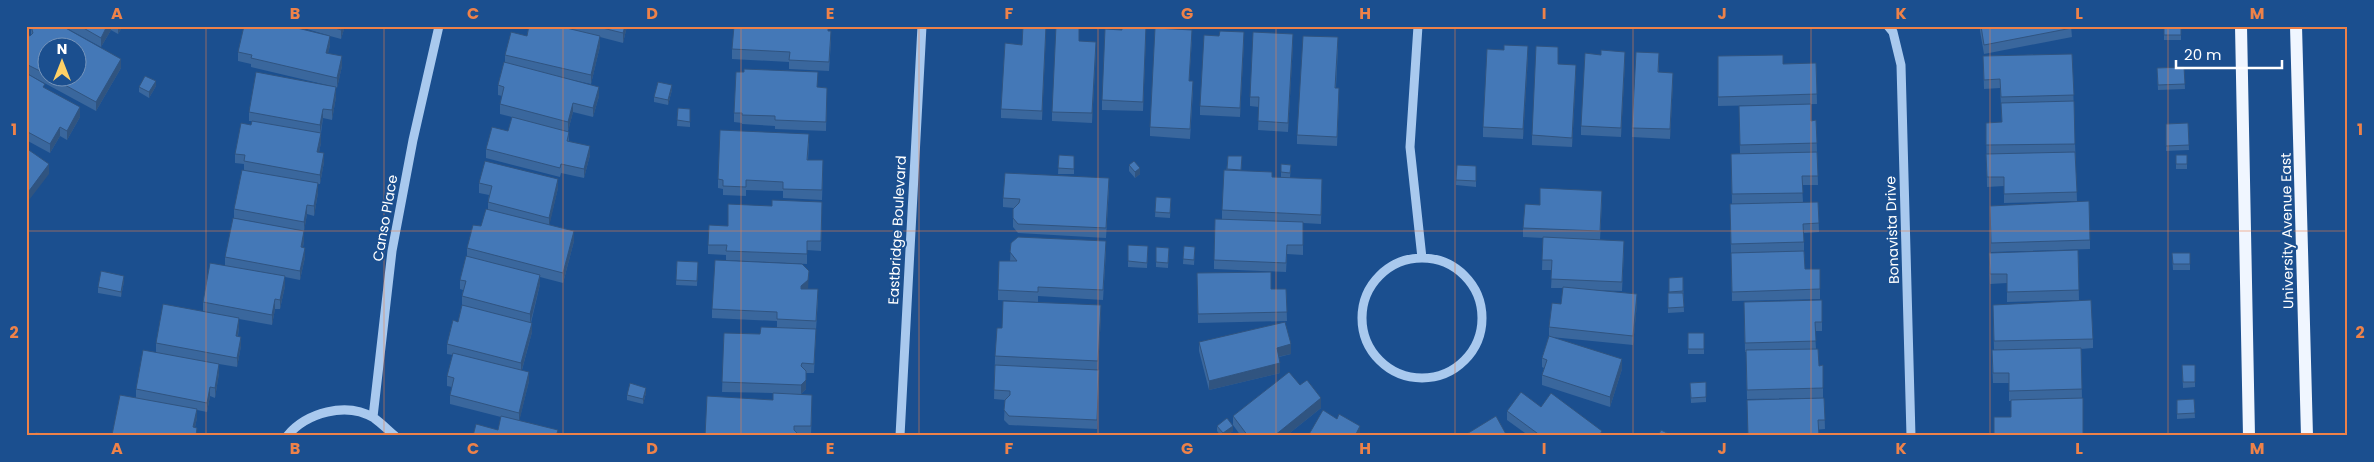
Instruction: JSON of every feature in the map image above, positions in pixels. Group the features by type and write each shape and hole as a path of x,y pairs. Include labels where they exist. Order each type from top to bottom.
{"main road":[{"path":"2241,26 2249,436"},
{"name":"University Avenue East","path":"2296,26 2307,436"}],"street":[{"name":"Canso Place","path":"372,417 392,251 413,140 439,26"},
{"name":"Eastbridge Boulevard","path":"900,436 922,26"},
{"path":"1418,26 1410,147 1422,258"},
{"name":"Bonavista Drive","path":"1888,26 1893,32 1901,64 1911,436"},
{"path":"1422,258 1437,260 1456,268 1475,289 1482,309 1481,331 1469,356 1453,370 1442,375 1421,378 1404,376 1385,366 1375,356 1365,337 1362,315 1366,294 1383,271 1402,261 1422,258"},
{"path":"287,436 295,427 316,414 348,410 372,417 395,436"}],"building":[{"path":"31,26 62,26 83,38 38,38 38,70 26,64 26,34 30,36 33,33"},
{"path":"80,26 107,26 101,38"},
{"path":"244,26 289,26 330,36 326,53 342,56 337,78 251,58 252,55 238,52"},
{"path":"329,26 342,26 341,30"},
{"path":"529,26 558,26 600,36 591,75 505,55 511,32 527,36"},
{"path":"594,26 625,26 623,33"},
{"path":"734,26 828,26 828,31 831,31 829,62 789,60 790,52 732,49"},
{"path":"1023,26 1046,26 1042,111 1001,109 1005,43 1022,45"},
{"path":"1056,26 1079,26 1079,41 1096,42 1092,113 1052,112"},
{"path":"1122,26 1146,26 1143,102 1102,100 1105,29 1122,30"},
{"path":"1981,26 2071,26 2072,28 1984,45"},
{"path":"2164,26 2181,26 2181,35 2164,35"},
{"path":"1155,28 1192,30 1189,81 1193,81 1190,129 1150,127"},
{"path":"1220,31 1244,32 1240,108 1200,106 1204,35 1219,36"},
{"path":"1253,32 1293,34 1288,123 1258,121 1259,97 1250,97"},
{"path":"1303,36 1338,37 1335,88 1339,88 1337,137 1297,135"},
{"path":"88,41 121,59 96,102 70,88 88,88"},
{"path":"1504,45 1528,46 1523,129 1483,127 1487,49 1504,50"},
{"path":"1536,46 1558,47 1558,64 1576,65 1572,138 1532,135"},
{"path":"1601,50 1625,52 1621,128 1581,126 1585,53 1601,55"},
{"path":"1636,52 1659,53 1658,72 1673,73 1670,129 1632,128"},
{"path":"2072,54 2074,95 2001,97 2000,79 1984,80 1983,56"},
{"path":"1783,55 1783,64 1816,63 1817,94 1718,97 1718,56"},
{"path":"504,62 599,87 593,108 573,103 568,122 500,104 504,87 498,85"},
{"path":"2184,67 2185,84 2158,85 2157,68"},
{"path":"744,69 818,72 817,87 827,88 826,122 775,120 775,116 734,113 736,72 744,72"},
{"path":"256,72 336,87 332,110 323,109 320,125 249,112"},
{"path":"26,73 38,80 38,88 45,88 80,107 67,131 60,127 50,144 26,131"},
{"path":"145,76 156,81 149,92 139,87"},
{"path":"658,82 672,85 668,100 654,97"},
{"path":"2074,101 2075,144 1986,145 1986,123 2002,122 2001,103"},
{"path":"1811,104 1811,121 1816,120 1817,143 1740,145 1739,106"},
{"path":"678,108 690,109 690,122 677,120"},
{"path":"512,117 569,132 567,141 590,146 584,169 561,164 560,168 486,149 492,127 508,131"},
{"path":"252,121 321,133 317,152 324,153 320,175 244,161 245,155 235,154 241,123 251,125"},
{"path":"2188,123 2189,145 2166,146 2166,124"},
{"path":"720,130 809,134 807,160 823,160 822,190 783,189 783,182 746,180 746,187 723,186 723,180 718,179"},
{"path":"26,148 49,164 26,195"},
{"path":"1817,152 1818,176 1802,176 1803,193 1732,194 1731,154"},
{"path":"2075,152 2077,192 2004,194 2004,177 1987,177 1986,154"},
{"path":"1059,155 1074,156 1074,169 1058,168"},
{"path":"2176,155 2187,155 2187,164 2176,164"},
{"path":"1228,156 1242,156 1241,170 1227,169"},
{"path":"485,161 558,179 549,218 488,202 492,186 479,183"},
{"path":"1134,161 1140,168 1135,172 1129,165"},
{"path":"1281,164 1291,165 1290,173 1281,172"},
{"path":"1457,165 1476,166 1476,181 1456,180"},
{"path":"242,170 318,183 314,206 307,205 304,222 234,209"},
{"path":"1224,170 1272,172 1272,177 1322,179 1321,215 1222,210"},
{"path":"1005,173 1109,178 1106,228 1018,224 1013,218 1013,209 1020,199 1003,198"},
{"path":"1540,188 1602,191 1600,231 1523,228 1525,204 1540,205"},
{"path":"1156,197 1171,198 1170,213 1155,212"},
{"path":"772,200 822,202 821,241 807,241 807,254 726,251 727,245 708,245 709,225 728,226 728,204 772,206"},
{"path":"2089,201 2090,240 1991,243 1990,206"},
{"path":"1818,202 1819,223 1803,224 1804,242 1731,244 1730,204"},
{"path":"486,209 574,231 563,273 467,248 473,225 481,226"},
{"path":"233,218 304,231 301,247 305,248 300,271 225,257"},
{"path":"1215,219 1303,222 1303,245 1287,245 1286,263 1214,260"},
{"path":"1018,237 1106,241 1103,290 1038,287 1038,292 998,290 999,261 1017,261 1010,252 1011,243"},
{"path":"1543,237 1624,241 1622,282 1551,279 1552,260 1542,260"},
{"path":"1128,245 1148,246 1147,263 1128,261"},
{"path":"1184,246 1195,247 1194,260 1183,259"},
{"path":"1156,247 1169,248 1168,263 1156,262"},
{"path":"2078,250 2079,290 2007,292 2007,274 1990,274 1989,253"},
{"path":"1804,251 1805,269 1820,269 1820,289 1732,292 1731,253"},
{"path":"2172,253 2190,253 2190,264 2173,264"},
{"path":"466,256 540,275 530,314 462,296 466,281 460,280"},
{"path":"715,260 802,264 809,271 808,280 801,286 801,289 818,289 816,321 777,319 777,312 712,309"},
{"path":"677,261 698,262 697,281 676,280"},
{"path":"210,263 285,276 280,300 275,299 272,315 203,302"},
{"path":"101,271 124,276 121,292 98,287"},
{"path":"1271,272 1271,289 1286,289 1287,312 1198,314 1197,273"},
{"path":"1683,277 1683,291 1669,292 1669,278"},
{"path":"1563,287 1637,294 1633,336 1549,327 1552,303 1561,304"},
{"path":"1668,293 1683,293 1684,307 1668,308"},
{"path":"1822,300 1822,322 1815,322 1816,341 1745,343 1744,302"},
{"path":"2091,300 2093,339 1994,341 1993,305"},
{"path":"1003,301 1101,305 1098,361 995,356 997,328 1002,328"},
{"path":"163,304 239,318 236,336 241,337 237,358 156,343"},
{"path":"462,305 532,323 521,363 447,344 453,320 458,322"},
{"path":"1285,322 1291,344 1277,348 1280,363 1209,381 1199,342"},
{"path":"761,327 816,329 814,364 802,363 801,366 806,371 806,380 801,385 722,382 724,333 760,334"},
{"path":"1688,333 1704,333 1704,349 1688,349"},
{"path":"1549,336 1622,359 1610,397 1542,375 1547,360 1542,358"},
{"path":"2081,348 2082,389 2009,391 2009,373 1993,373 1992,350"},
{"path":"1818,349 1819,366 1823,365 1823,388 1747,390 1746,350"},
{"path":"143,350 219,364 215,388 210,387 207,403 136,389"},
{"path":"453,353 529,372 519,413 450,395 454,378 447,376"},
{"path":"995,365 1099,370 1097,420 1009,416 1004,410 1005,400 1010,395 1010,391 994,390"},
{"path":"2182,365 2195,365 2195,382 2183,382"},
{"path":"1289,372 1300,385 1307,380 1321,398 1274,436 1248,436 1233,416"},
{"path":"1706,382 1706,397 1691,398 1690,383"},
{"path":"630,383 646,388 643,399 627,395"},
{"path":"1521,392 1541,407 1551,393 1602,431 1599,436 1541,436 1507,411"},
{"path":"773,393 812,395 811,426 794,426 794,430 800,436 705,436 707,396 773,400"},
{"path":"120,395 197,409 193,427 197,428 196,436 112,435"},
{"path":"1824,398 1825,420 1818,420 1819,436 1748,436 1747,400"},
{"path":"2083,398 2083,436 1994,436 1994,417 2011,417 2011,400"},
{"path":"2194,399 2195,413 2177,414 2177,400"},
{"path":"1323,410 1337,419 1339,414 1360,426 1355,436 1308,436"},
{"path":"501,416 558,430 556,436 473,436 476,424 498,430"},
{"path":"1496,416 1507,436 1465,435"},
{"path":"1227,418 1233,426 1223,433 1217,426"},
{"path":"1661,430 1669,434 1668,436 1658,436"},
{"path":"36,432 49,436 35,436"},
{"path":"1002,434 1036,436 1002,436"}]}
